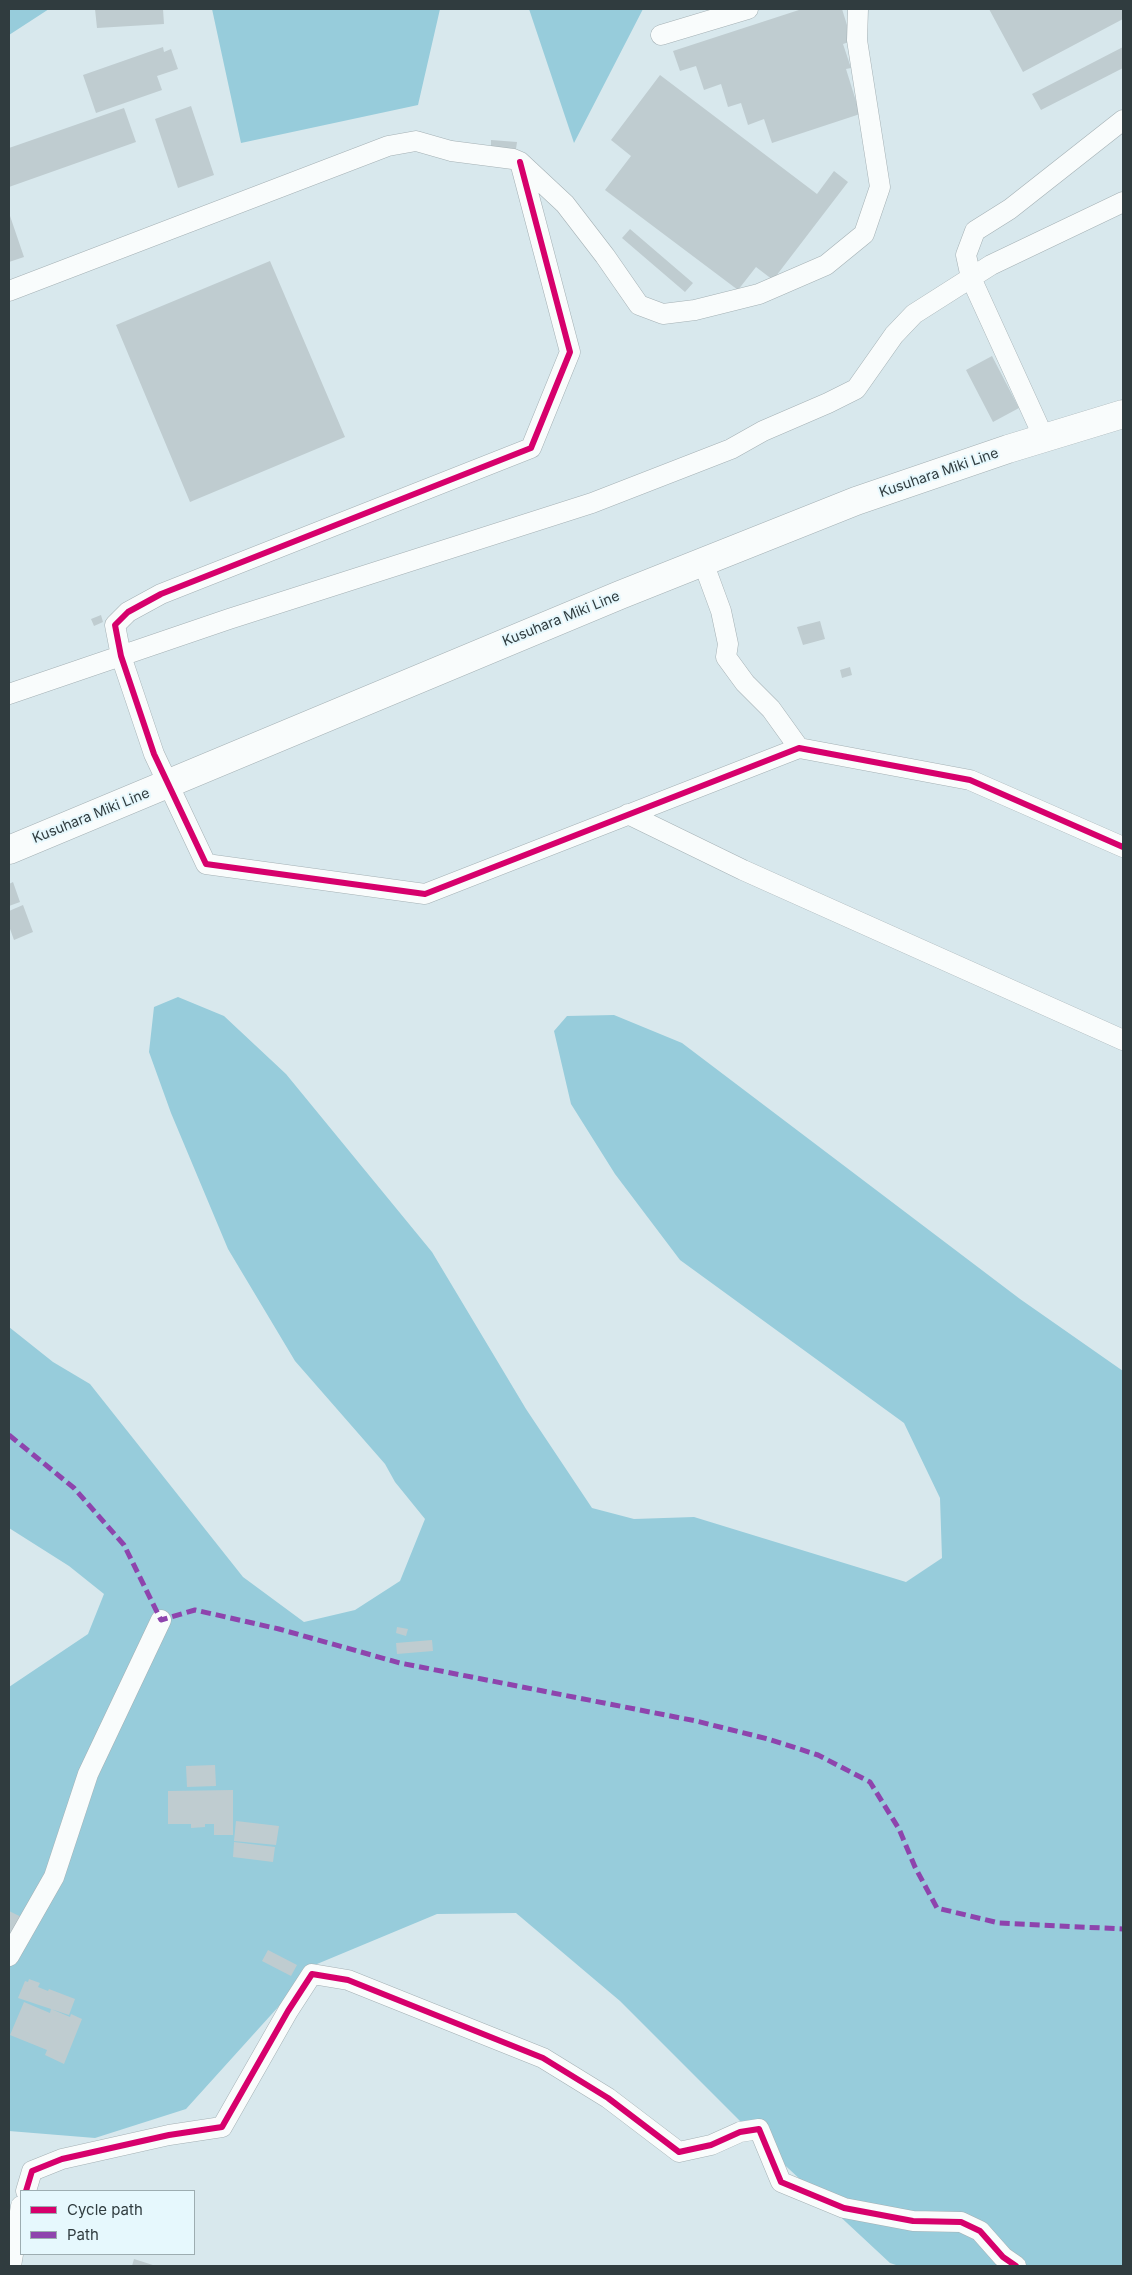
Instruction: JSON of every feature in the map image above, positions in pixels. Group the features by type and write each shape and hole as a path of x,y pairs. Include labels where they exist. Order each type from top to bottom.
{"main road":[{"name":"Kusuhara Miki Line","path":"9,850 703,562 856,501 1044,438 1123,414"}],"street":[{"path":"661,35 748,9"},
{"path":"9,291 388,146 416,140 451,151 513,159 520,162 565,204 605,256 639,305 663,314 695,310 758,294 826,265 864,234 880,187 857,40 858,9"},
{"path":"1044,438 971,278 966,255 975,231 1010,209 1123,120"},
{"path":"520,162 570,352 531,448 161,594 128,612 115,625 121,656 154,754 206,864 425,894 799,748 970,780 1123,848"},
{"path":"9,694 452,546 592,503 731,449 763,431 828,403 856,388 894,335 914,314 991,265 1123,202"},
{"path":"703,562 721,611 728,644 726,657 745,683 771,709 799,748"},
{"path":"628,814 743,870 1123,1040"},
{"path":"9,1956 54,1877 88,1774 162,1620"},
{"path":"26,2190 32,2171 62,2159 169,2135 222,2127 288,2011 312,1974 348,1980 543,2058 608,2098 679,2152 711,2145 740,2132 759,2129 781,2182 844,2208 913,2221 961,2222 980,2231 1003,2257 1016,2266"},
{"path":"11,2266 20,2212"}],"shaded area":[{"path":"9,9 49,9 9,35"},
{"path":"212,9 440,9 418,105 241,143"},
{"path":"529,9 643,9 574,143"},
{"path":"178,997 224,1016 286,1074 432,1252 526,1409 592,1508 634,1519 694,1517 906,1582 942,1558 940,1498 904,1423 680,1260 615,1174 571,1104 554,1031 567,1016 614,1015 682,1043 1020,1299 1123,1371 1123,2266 899,2266 890,2263 775,2156 620,2001 516,1913 437,1914 317,1964 186,2109 95,2138 9,2131 9,1687 88,1634 104,1594 69,1566 9,1528 9,1327 53,1362 90,1384 243,1577 304,1622 355,1610 400,1581 425,1519 395,1482 385,1464 295,1361 228,1249 171,1113 149,1052 154,1007"}],"building":[{"path":"95,9 163,9 164,24 97,28"},
{"path":"802,9 842,9 852,41 843,44 851,68 846,69 860,114 772,143 764,119 748,125 741,103 728,107 721,84 704,90 696,66 680,71 673,51"},
{"path":"989,9 1123,9 1123,19 1023,72"},
{"path":"163,47 164,52 171,49 178,69 157,76 162,90 96,113 83,75"},
{"path":"1123,47 1123,68 1041,110 1032,94"},
{"path":"660,75 817,194 834,171 848,182 773,280 756,267 738,290 605,190 631,156 611,140"},
{"path":"191,106 214,175 178,188 155,119"},
{"path":"124,108 136,142 9,187 9,148"},
{"path":"491,140 517,142 516,149 491,147"},
{"path":"9,213 24,257 9,262"},
{"path":"630,229 693,283 685,292 622,238"},
{"path":"270,261 345,437 190,502 116,325"},
{"path":"992,356 1019,408 993,422 966,370"},
{"path":"101,615 103,622 94,626 91,619"},
{"path":"820,621 825,639 803,645 797,627"},
{"path":"850,667 852,675 842,678 840,670"},
{"path":"13,882 20,902 9,906 9,884"},
{"path":"23,905 33,932 14,940 9,926 9,911"},
{"path":"397,1627 408,1629 406,1636 396,1633"},
{"path":"432,1640 433,1651 397,1654 396,1643"},
{"path":"215,1765 216,1786 187,1787 186,1766"},
{"path":"233,1790 233,1835 214,1835 214,1824 205,1824 205,1827 191,1828 191,1824 168,1824 168,1791"},
{"path":"236,1821 279,1826 276,1845 234,1841"},
{"path":"234,1842 275,1847 273,1862 233,1857"},
{"path":"9,1911 34,1923 9,1938"},
{"path":"268,1950 297,1965 291,1976 262,1961"},
{"path":"29,1979 40,1983 38,1987 75,1999 69,2015 18,1998 25,1981 28,1982"},
{"path":"24,2002 50,2013 51,2009 70,2017 71,2014 82,2019 64,2064 45,2055 47,2050 10,2035"},
{"path":"134,2259 156,2266 132,2266"}],"marked path":[{"path":"9,1435 74,1488 124,1545 161,1620 195,1610 279,1629 400,1663 696,1721 768,1739 818,1755 870,1782 899,1829 915,1867 937,1908 999,1923 1123,1929"}],"cycle path":[{"path":"520,162 570,352 531,448 161,594 128,612 115,625 121,656 154,754 206,864 425,894 799,748 970,780 1123,847"},
{"path":"26,2190 32,2171 62,2159 169,2135 222,2127 288,2011 312,1974 348,1980 543,2058 608,2098 679,2152 711,2145 740,2132 759,2129 781,2182 844,2208 913,2221 961,2222 980,2231 1003,2257 1016,2266"}]}
